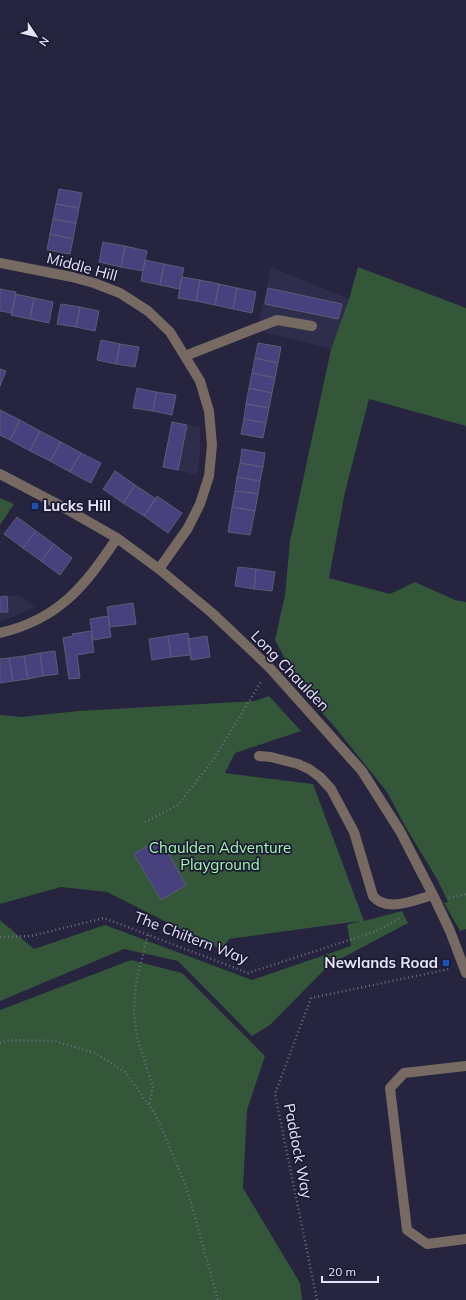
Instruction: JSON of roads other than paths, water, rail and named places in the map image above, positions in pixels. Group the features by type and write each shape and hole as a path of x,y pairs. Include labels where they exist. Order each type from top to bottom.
{"street":[{"name":"Middle Hill","path":"0,263 72,277 94,283 120,293 148,311 170,332 200,381 209,411 212,445 209,476 200,504 188,528 159,569"},
{"path":"185,356 277,320 312,326"},
{"name":"Long Chaulden","path":"0,474 61,506 116,538 159,569 212,613 269,667 362,771 400,831 450,931 465,969"},
{"path":"0,633 20,628 42,618 61,606 79,589 95,570 116,538"},
{"path":"259,756 271,757 298,764 309,769 331,789 354,832 373,896 376,900 380,902 399,904 433,895"},
{"path":"466,1066 404,1073 390,1088 407,1230 428,1244 466,1239"}],"place":[{"name":"Lucks Hill","path":"35,506"},
{"name":"Newlands Road","path":"446,963"}],"park label":[{"name":"Chaulden Adventure Playground","path":"220,856"}]}
